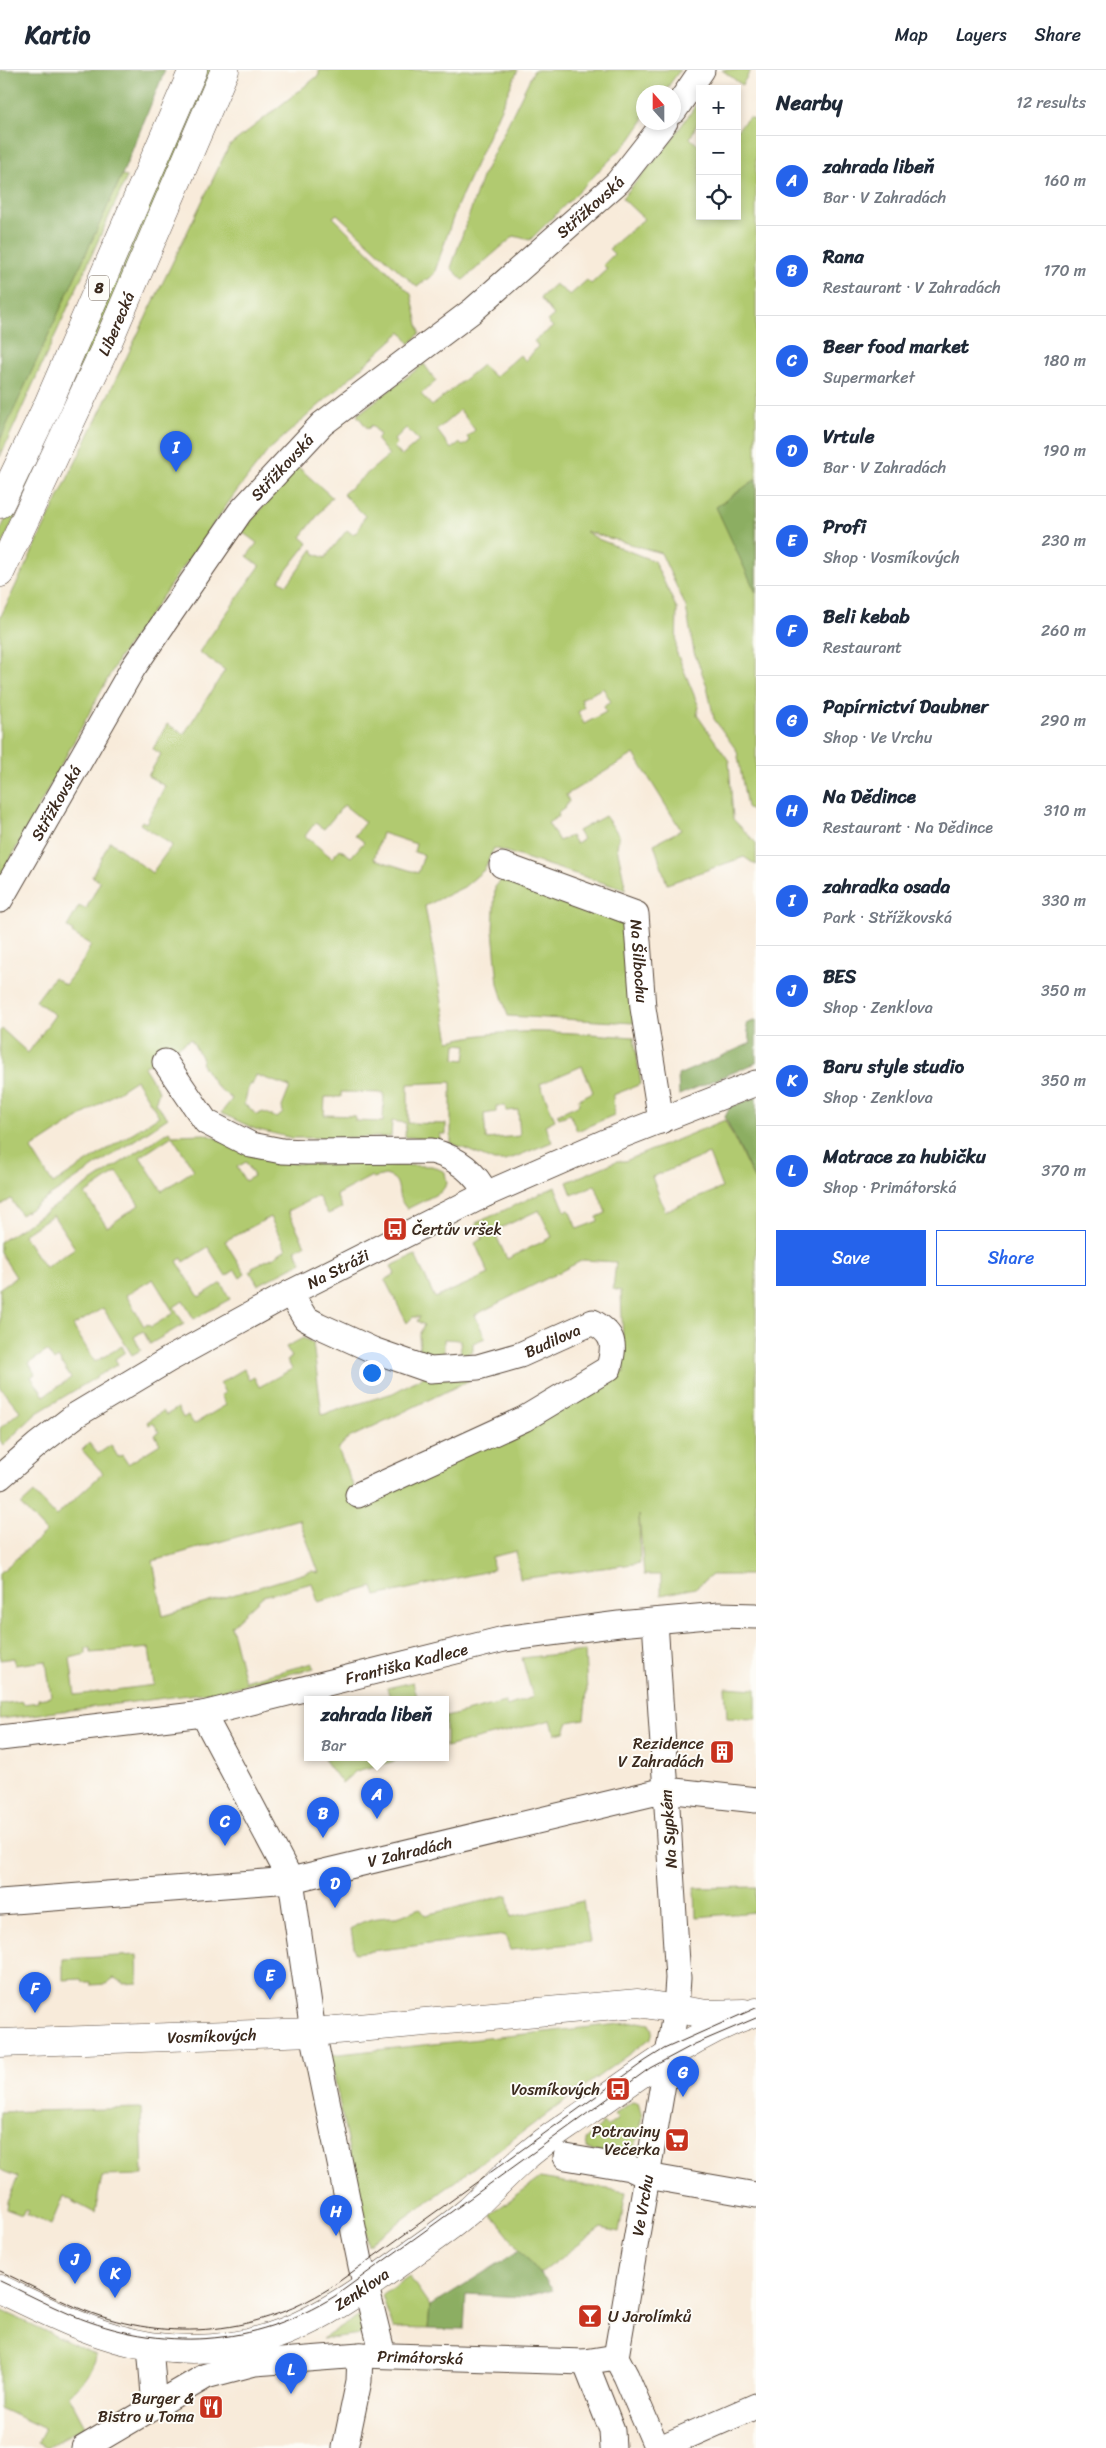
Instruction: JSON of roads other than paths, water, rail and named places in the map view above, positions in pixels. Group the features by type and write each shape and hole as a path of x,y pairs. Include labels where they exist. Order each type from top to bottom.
{"main road":[{"name":"Liberecká","path":"0,504 52,395 193,70"},
{"name":"Liberecká","path":"0,573 108,342 225,70"},
{"name":"Vosmíkových","path":"0,2043 313,2032 638,2003 707,2014 754,2012"},
{"name":"Zenklova","path":"0,2289 66,2320 114,2337 150,2346 214,2349 250,2344 280,2334 310,2322 366,2287 468,2211 525,2157 667,2055 754,2012"},
{"path":"214,2349 255,2363"}],"street":[{"path":"681,101 702,70"},
{"name":"Střížkovská","path":"0,900 133,668 240,512 322,424 472,311 618,182 659,130"},
{"name":"Na Šilbochu","path":"502,865 636,914 643,1008 662,1121"},
{"path":"165,1062 206,1122 251,1145 282,1151 307,1152 432,1151 454,1160 469,1169 480,1180 486,1194"},
{"name":"Na Stráži","path":"0,1477 76,1415 176,1355 290,1293 486,1194 605,1142 756,1083"},
{"name":"Budilova","path":"290,1293 305,1318 373,1350 430,1370 478,1368 520,1355 593,1322 606,1330 613,1341 613,1354 609,1368 533,1414 358,1495"},
{"name":"Františka Kadlece","path":"0,1738 203,1714 485,1642 656,1621 719,1615 756,1616"},
{"name":"Na Sypkém","path":"656,1621 678,1978 676,2008"},
{"path":"203,1714 291,1880 313,2032 366,2287 372,2355 359,2381 345,2448"},
{"name":"V Zahradách","path":"0,1902 291,1880 666,1790 756,1800"},
{"path":"667,2055 676,2008"},
{"name":"Ve Vrchu","path":"616,2357 667,2055"},
{"path":"566,2157 630,2168 647,2176 756,2195"},
{"path":"150,2346 155,2407"},
{"name":"Primátorská","path":"84,2448 206,2376 255,2363 372,2355 585,2362 616,2357"},
{"path":"616,2357 658,2448 756,2406"},
{"path":"585,2362 612,2430 613,2448"}],"tram line":[{"path":"0,2271 76,2307 108,2319 141,2326 173,2330 206,2329 238,2325 269,2317 300,2304 330,2288 645,2061 664,2049 756,2008"},
{"path":"0,2281 72,2315 106,2327 140,2335 173,2339 206,2338 239,2334 272,2326 304,2313 335,2296 650,2068 695,2044 756,2018"}],"place":[{"name":"zahradka osada","path":"176,472"},
{"name":"Čertův vršek","path":"395,1229"},
{"name":"Rezidence V Zahradách","path":"722,1752"},
{"name":"zahrada libeň","path":"377,1819"},
{"name":"Rana","path":"323,1838"},
{"name":"Beer food market","path":"225,1846"},
{"name":"Vrtule","path":"335,1908"},
{"name":"Profi","path":"270,2000"},
{"name":"Beli kebab","path":"35,2013"},
{"name":"Vosmíkových","path":"618,2089"},
{"name":"Papírnictví Daubner","path":"683,2097"},
{"name":"Potraviny Večerka","path":"677,2140"},
{"name":"Na Dědince","path":"336,2236"},
{"name":"BES","path":"75,2284"},
{"name":"Baru style studio","path":"115,2298"},
{"name":"U Jarolímků","path":"590,2316"},
{"name":"Matrace za hubičku","path":"291,2394"},
{"name":"Burger & Bistro u Toma","path":"211,2407"}]}
